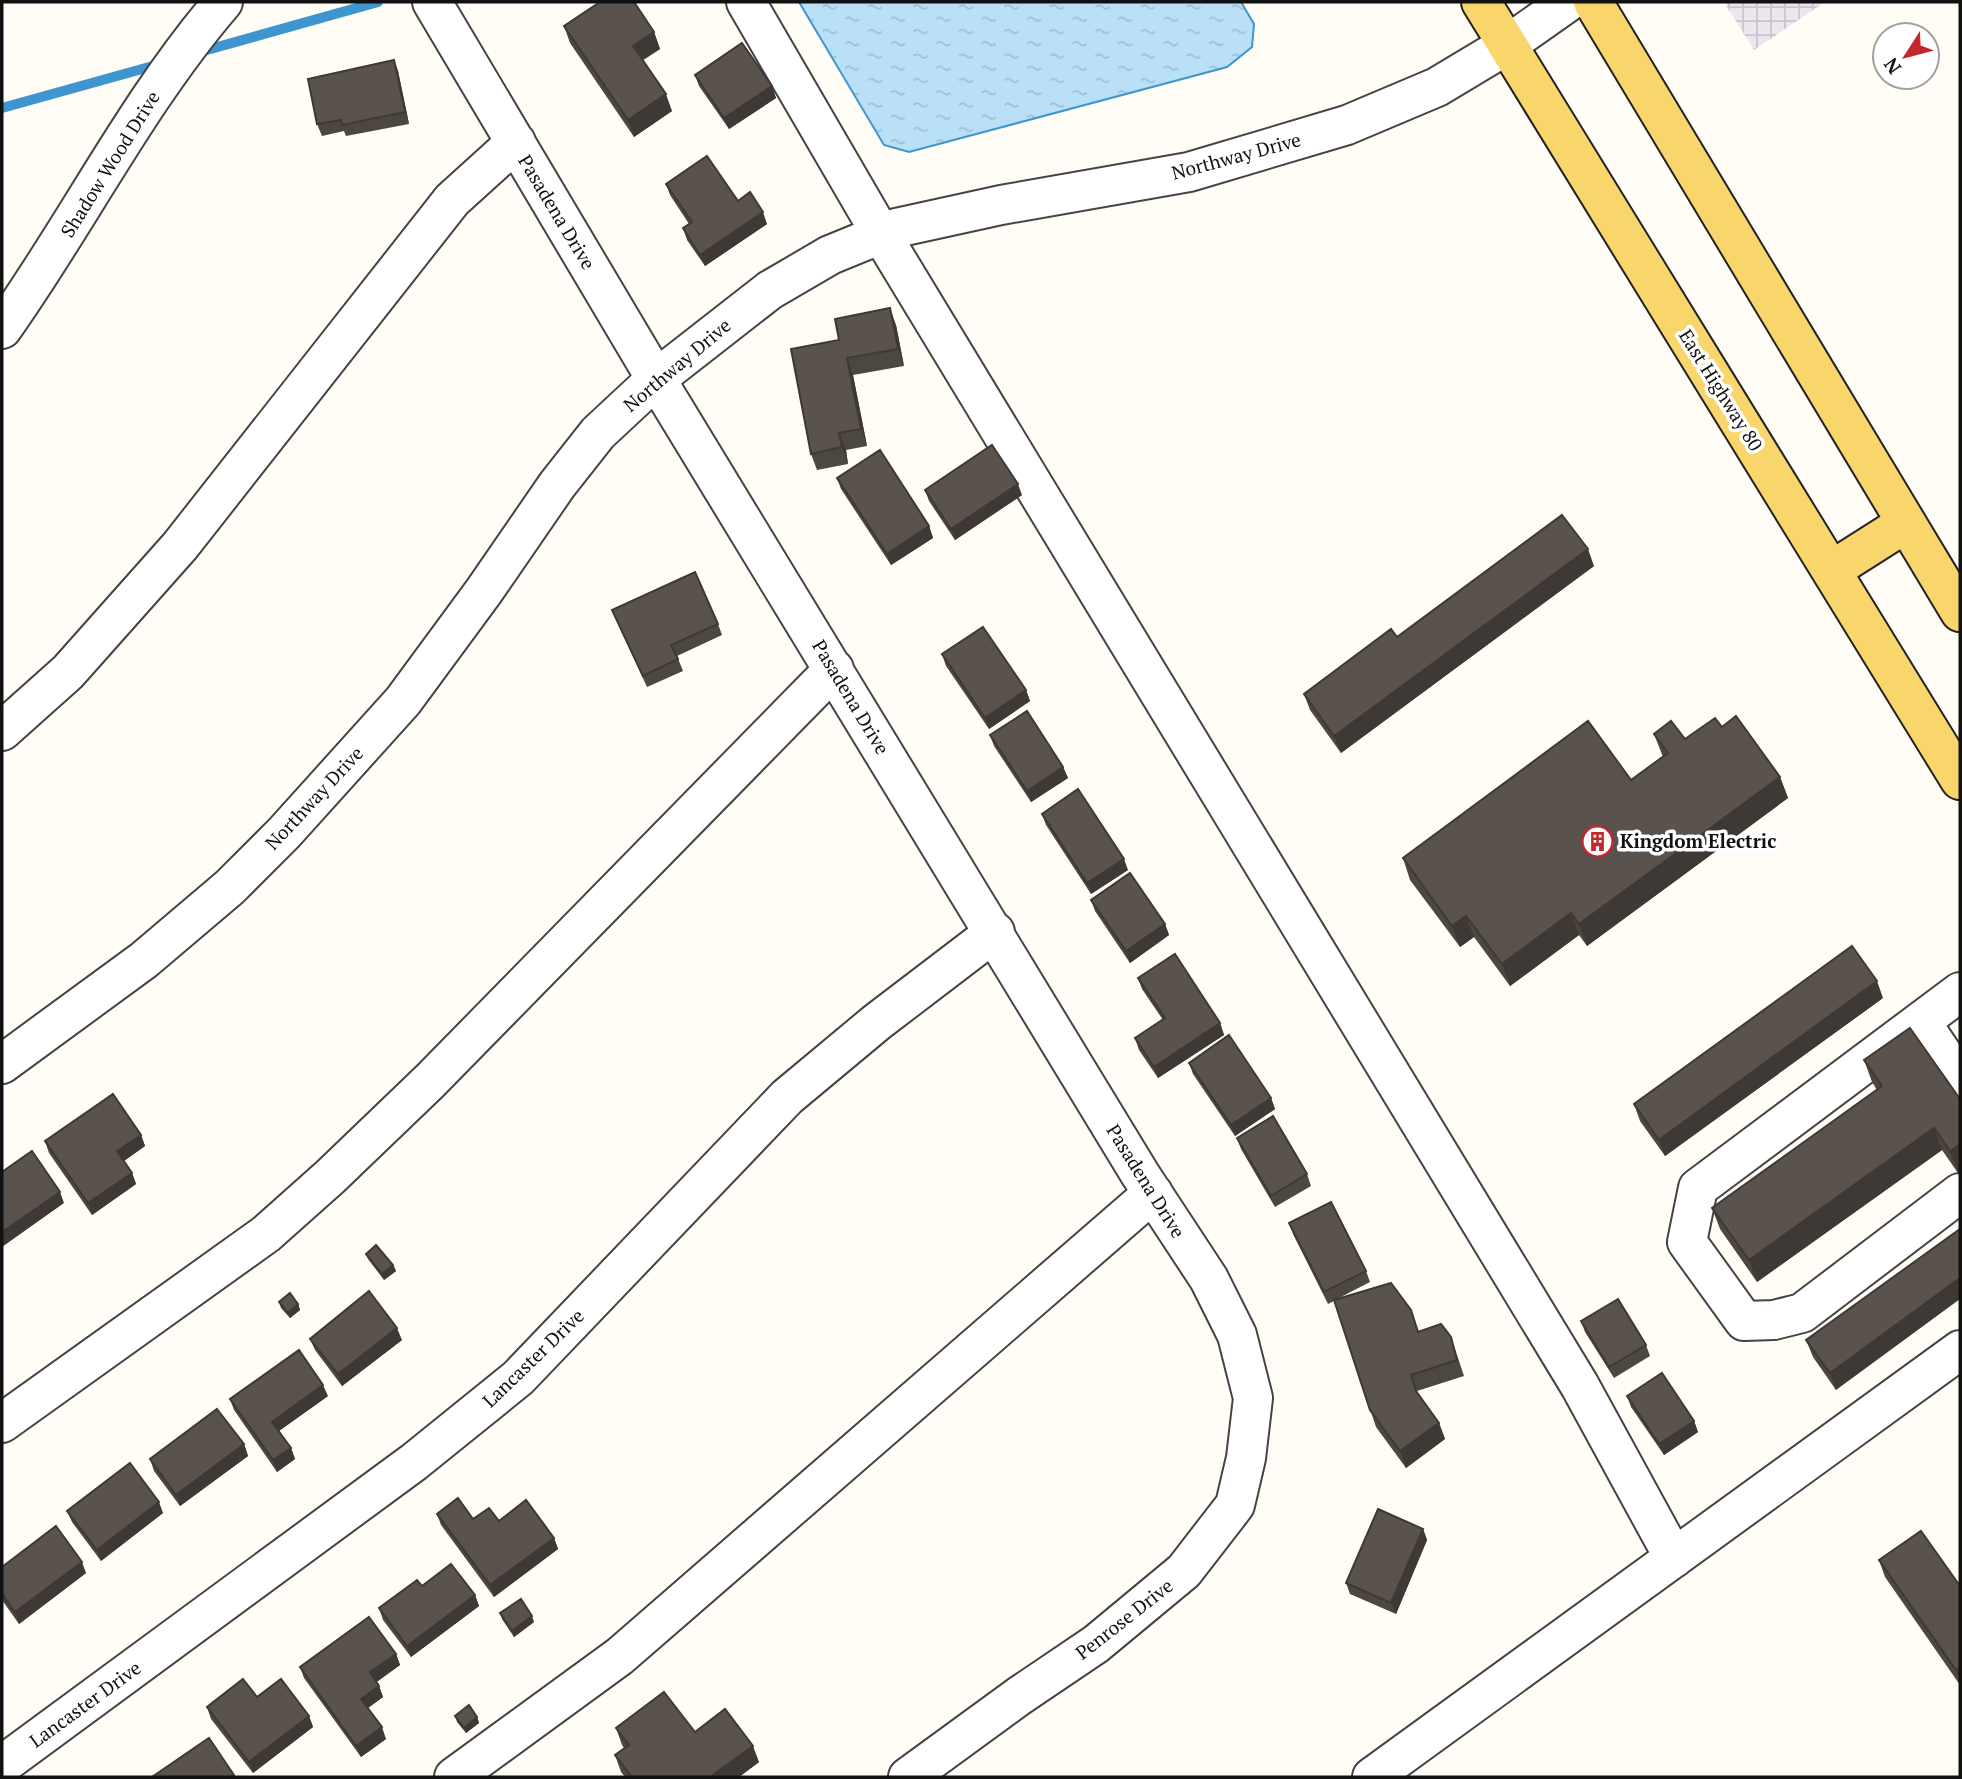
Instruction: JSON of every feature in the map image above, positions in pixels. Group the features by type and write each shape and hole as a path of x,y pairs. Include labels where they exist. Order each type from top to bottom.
{"main road":[{"name":"East Highway 80","path":"1481,2 1960,780"},
{"path":"1593,2 1960,612"},
{"path":"1832,570 1906,523"}],"street":[{"name":"Shadow Wood Drive","path":"2,329 40,275 151,98 197,32 223,2"},
{"name":"Pasadena Drive","path":"432,2 656,379 1153,1193 1209,1279 1237,1335 1253,1398"},
{"path":"746,2 881,234 1580,1386 1674,1558"},
{"name":"Northway Drive","path":"2,1064 144,960 230,887 284,833 403,701 484,591 556,485 598,433 656,379 770,290 830,255 881,234 1001,205 1189,172 1347,125 1437,87 1507,45 1568,2"},
{"path":"2,731 68,672 180,546 452,200 516,142"},
{"path":"2,1423 266,1234 330,1177 430,1081 834,669"},
{"name":"Lancaster Drive","path":"2,1765 437,1445 518,1378 787,1097 877,1022 995,932"},
{"path":"1960,992 1698,1188 1687,1241 1744,1321 1774,1320 1802,1313 1960,1193"},
{"path":"1921,1022 1960,1080"},
{"path":"454,1777 620,1656 1153,1193"},
{"path":"1372,1777 1960,1350"},
{"name":"Penrose Drive","path":"908,1777 1096,1644 1184,1571 1235,1505 1246,1458 1253,1398"}],"shaded area":[{"path":"1724,2 1825,2 1754,50"}],"water":[{"path":"799,2 1241,2 1254,24 1252,47 1227,67 909,152 884,145"}],"building":[{"path":"600,2 634,2 654,32 633,46 666,94 628,120 564,26"},
{"path":"742,43 772,86 724,118 695,75"},
{"path":"394,60 405,112 342,125 341,120 317,124 308,79"},
{"path":"707,156 738,201 750,192 763,212 700,255 683,228 692,222 666,184"},
{"path":"890,308 898,349 847,358 861,429 839,433 842,447 811,454 791,349 839,340 835,319"},
{"path":"992,445 1018,484 951,529 925,490"},
{"path":"880,450 929,526 887,554 837,478"},
{"path":"1562,515 1588,549 1334,736 1304,694 1391,629 1397,637"},
{"path":"695,572 718,624 671,645 678,659 643,676 612,610"},
{"path":"983,627 1026,690 985,718 942,654"},
{"path":"1027,711 1063,767 1027,791 990,735"},
{"name":"Kingdom Electric","path":"1736,716 1780,777 1579,924 1571,913 1502,964 1466,916 1452,926 1403,858 1588,721 1631,780 1668,753 1654,734 1671,721 1685,739 1715,718 1722,727"},
{"path":"1078,789 1124,859 1087,883 1042,814"},
{"path":"1130,873 1165,924 1126,951 1091,900"},
{"path":"1852,946 1877,981 1659,1140 1634,1104"},
{"path":"1175,954 1220,1023 1154,1067 1135,1038 1165,1018 1138,978"},
{"path":"1910,1028 1960,1099 1960,1144 1950,1151 1934,1128 1749,1260 1712,1208 1882,1086 1864,1060"},
{"path":"1229,1035 1271,1098 1231,1125 1189,1063"},
{"path":"113,1094 141,1135 117,1151 132,1173 88,1203 45,1141"},
{"path":"1273,1116 1307,1174 1271,1196 1237,1138"},
{"path":"32,1151 60,1192 2,1232 2,1172"},
{"path":"1331,1202 1366,1271 1324,1292 1289,1223"},
{"path":"1960,1229 1960,1278 1830,1373 1806,1340"},
{"path":"376,1245 393,1265 382,1274 366,1254"},
{"path":"1391,1283 1411,1310 1418,1332 1441,1324 1451,1337 1457,1360 1411,1375 1416,1391 1439,1423 1400,1451 1370,1410 1334,1300"},
{"path":"369,1291 397,1328 338,1374 310,1339"},
{"path":"290,1293 298,1304 288,1313 279,1302"},
{"path":"1618,1299 1646,1345 1609,1367 1581,1321"},
{"path":"299,1350 323,1385 272,1422 291,1448 273,1460 230,1399"},
{"path":"1662,1373 1694,1421 1659,1444 1627,1396"},
{"path":"217,1409 244,1444 176,1495 150,1459"},
{"path":"130,1463 159,1502 97,1550 67,1511"},
{"path":"458,1498 473,1519 489,1508 499,1521 526,1500 554,1538 490,1585 437,1514"},
{"path":"1378,1509 1423,1529 1391,1603 1346,1583"},
{"path":"56,1526 82,1562 15,1612 2,1594 2,1567"},
{"path":"1921,1531 1960,1586 1960,1667 1956,1670 1879,1560"},
{"path":"451,1564 475,1595 407,1646 379,1608 417,1580 422,1586"},
{"path":"521,1599 532,1616 512,1631 500,1613"},
{"path":"369,1617 396,1654 370,1672 379,1686 361,1699 382,1727 356,1746 300,1667"},
{"path":"243,1679 257,1697 281,1679 309,1716 249,1762 207,1707"},
{"path":"664,1692 695,1732 725,1709 753,1746 710,1777 632,1777 615,1755 629,1745 616,1728"},
{"path":"469,1705 477,1717 464,1728 455,1716"},
{"path":"209,1738 234,1775 152,1777"}],"waterway":[{"path":"196,53 378,2"},
{"path":"2,108 160,64"}],"place":[{"name":"Kingdom Electric","path":"1597,841"}]}
